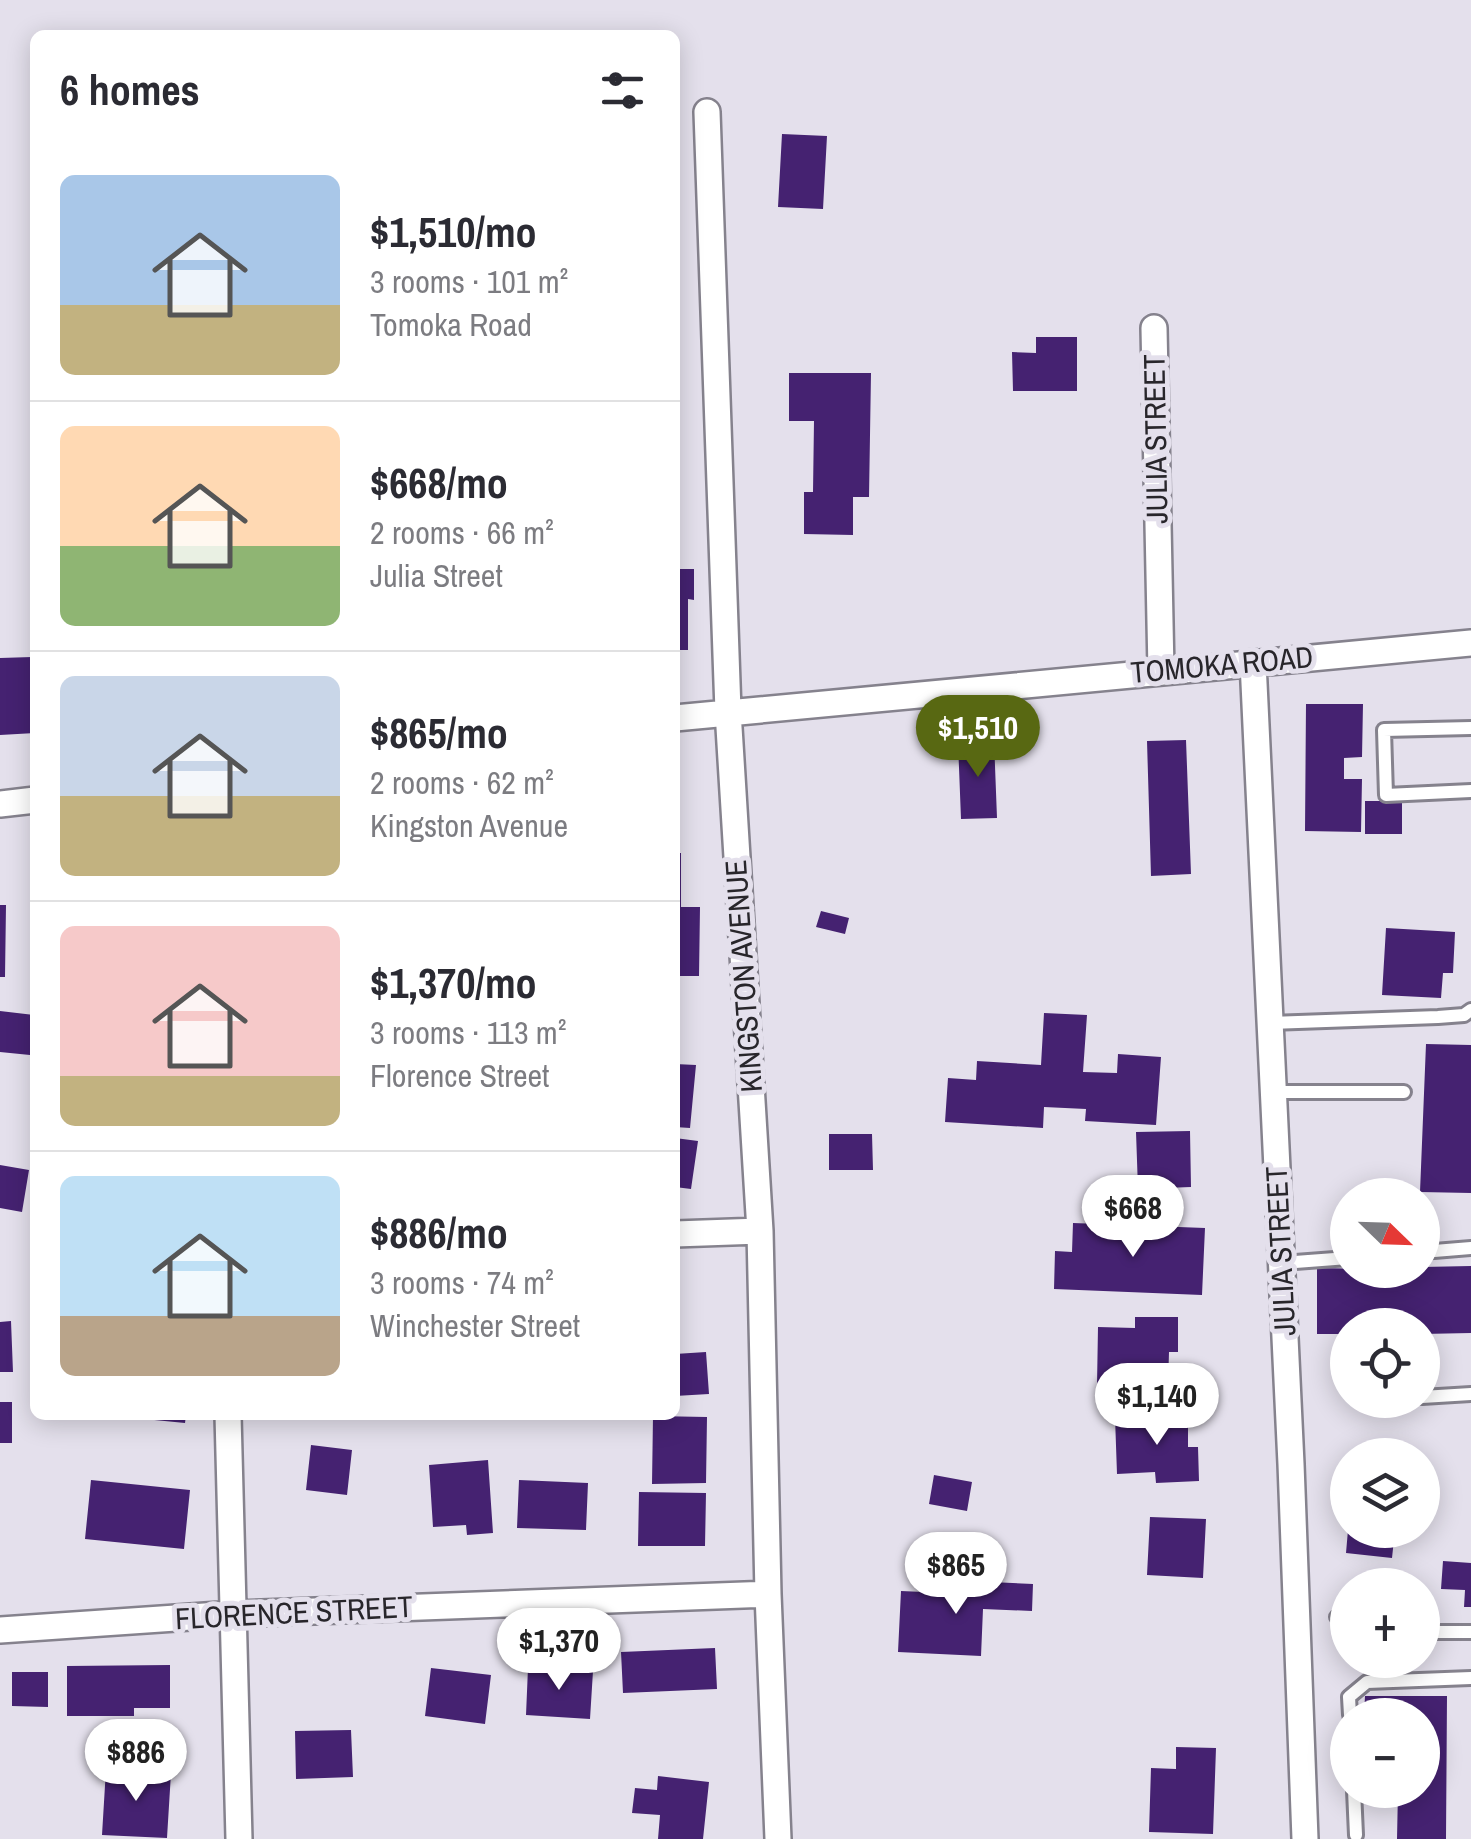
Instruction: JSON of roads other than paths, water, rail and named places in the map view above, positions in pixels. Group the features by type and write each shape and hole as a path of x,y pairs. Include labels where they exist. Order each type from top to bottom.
{"street":[{"name":"KINGSTON AVENUE","path":"706,112 728,711 760,1231 778,1839"},
{"name":"JULIA STREET","path":"1154,328 1161,670"},
{"name":"TOMOKA ROAD","path":"680,717 1471,643"},
{"name":"JULIA STREET","path":"1254,662 1305,1839"},
{"path":"0,804 30,801"},
{"path":"680,1234 760,1231"},
{"path":"228,1420 239,1839"},
{"name":"FLORENCE STREET","path":"0,1630 234,1614 768,1594"}],"lane":[{"path":"1471,728 1384,730 1386,795 1471,791"},
{"path":"1270,1023 1438,1017 1464,1015 1471,1010"},
{"path":"1274,1092 1404,1092"},
{"path":"1440,1251 1471,1248"},
{"path":"1282,1263 1330,1259"},
{"path":"1440,1395 1471,1394"},
{"path":"1440,1632 1471,1632"},
{"path":"1349,1698 1367,1682 1471,1678"},
{"path":"1355,1808 1356,1835"}]}
